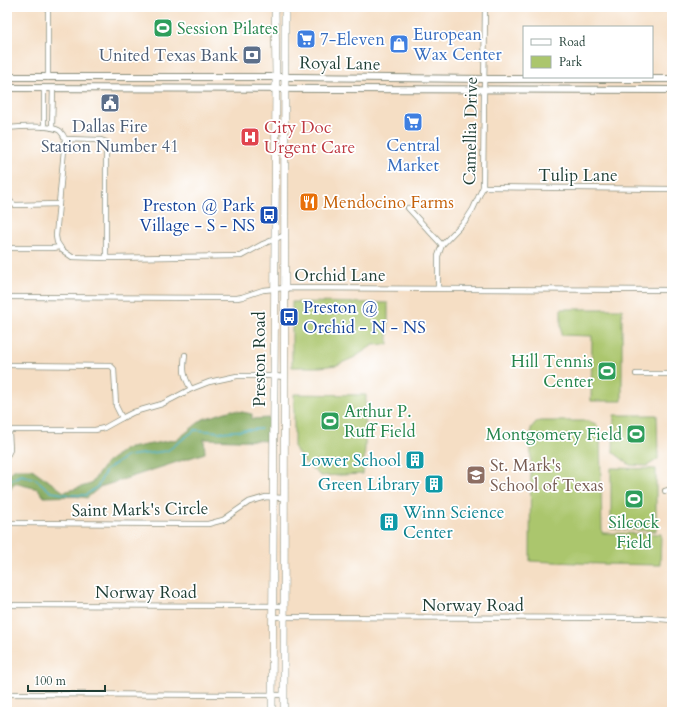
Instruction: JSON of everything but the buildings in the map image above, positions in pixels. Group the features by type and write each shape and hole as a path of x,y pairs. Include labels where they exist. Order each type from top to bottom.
{"main road":[{"name":"Preston Road","path":"272,712 276,88 275,7"},
{"name":"Preston Road","path":"284,712 285,7"},
{"name":"Royal Lane","path":"7,77 672,79"},
{"path":"198,77 198,89"},
{"path":"48,78 53,88"},
{"path":"44,88 48,78"},
{"path":"101,78 101,88"},
{"path":"172,78 172,89"},
{"path":"642,79 642,90"},
{"name":"Royal Lane","path":"7,88 672,90"},
{"path":"275,180 285,180"},
{"path":"275,189 285,190"}],"street":[{"path":"48,7 48,78"},
{"name":"Camellia Drive","path":"442,245 466,220 484,187 485,7"},
{"path":"44,88 44,127"},
{"path":"52,128 53,88"},
{"path":"7,128 44,127 60,131 63,135 65,139 56,236 60,247 65,253 72,257 106,258 240,256 285,235"},
{"path":"65,139 101,140 106,142 106,258"},
{"path":"7,183 8,199 15,205 59,204"},
{"name":"Tulip Lane","path":"484,187 672,189"},
{"path":"408,208 442,245 438,256 438,288"},
{"path":"7,248 60,247"},
{"name":"Orchid Lane","path":"8,297 242,298 263,290 285,288 672,290"},
{"path":"185,355 185,377 191,389"},
{"path":"7,365 111,366 114,369 116,406 122,418"},
{"path":"9,430 95,430 104,428 134,412 162,404 191,389 209,382 231,377 274,376 285,373"},
{"path":"636,374 672,374"},
{"path":"7,396 10,450 7,456"},
{"path":"665,490 672,489"},
{"name":"Saint Mark's Circle","path":"13,523 208,524 223,520 249,502 266,497 284,498"},
{"name":"Norway Road","path":"7,605 284,606"},
{"name":"Norway Road","path":"273,617 640,618 672,620"},
{"path":"7,694 284,695"}],"green space":[{"path":"292,302 388,303 388,344 373,345 355,357 337,365 320,367 292,367"},
{"name":"Hill Tennis Center","path":"561,309 622,309 622,401 591,401 592,336 561,335"},
{"name":"Arthur P. Ruff Field","path":"294,394 366,395 363,474 321,476 303,461 294,447"},
{"path":"232,410 252,414 252,419 270,418 271,441 204,439 205,453 100,487 87,498 71,496 44,497 38,489 14,483 7,496 7,476 15,469 32,469 64,492 91,484 106,463 125,449 178,439 203,419"},
{"name":"Montgomery Field","path":"614,415 657,415 658,459 647,466 630,465 613,452"},
{"path":"588,421 596,424 600,430 602,533 661,534 660,565 530,561 531,428 536,422"},
{"name":"Silcock Field","path":"611,468 656,469 656,531 611,529"}],"waterway":[{"path":"7,482 21,475 36,479 51,492 71,495 86,495 98,486 106,470 127,456 167,451 195,430 221,432 261,429"}],"place":[{"name":"Session Pilates","path":"163,28"},
{"name":"7-Eleven","path":"306,39"},
{"name":"European Wax Center","path":"399,44"},
{"name":"United Texas Bank","path":"252,55"},
{"name":"Dallas Fire Station Number 41","path":"110,103"},
{"name":"Central Market","path":"413,122"},
{"name":"City Doc Urgent Care","path":"250,137"},
{"name":"Mendocino Farms","path":"309,202"},
{"name":"Preston @ Park Village - S - NS","path":"269,215"},
{"name":"Preston @ Orchid - N - NS","path":"289,317"},
{"name":"Hill Tennis Center","path":"607,371"},
{"name":"Arthur P. Ruff Field","path":"330,421"},
{"name":"Montgomery Field","path":"636,434"},
{"name":"Lower School","path":"415,460"},
{"name":"St. Mark's School of Texas","path":"476,475"},
{"name":"Green Library","path":"434,484"},
{"name":"Silcock Field","path":"634,499"},
{"name":"Winn Science Center","path":"389,522"}]}
